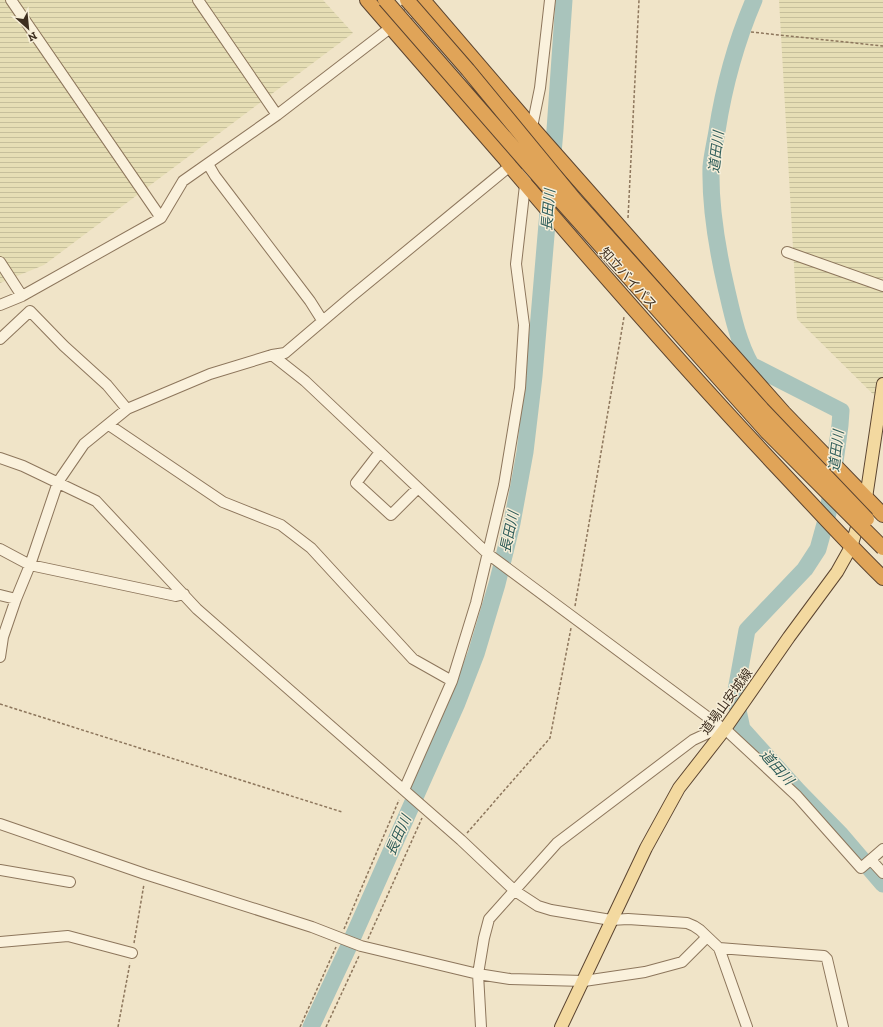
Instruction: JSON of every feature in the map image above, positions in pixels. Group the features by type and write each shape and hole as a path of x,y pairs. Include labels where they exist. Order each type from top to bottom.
{"highway":[{"path":"367,0 506,160 539,201 711,396 851,547 883,578"},
{"name":"知立バイパス","path":"385,0 549,188 767,432 883,548"},
{"name":"知立バイパス","path":"407,0 468,70 585,211 762,409 883,535"},
{"path":"425,0 534,129 779,407 883,515"}],"main road":[{"name":"道場山安城線","path":"561,1027 646,848 679,788 837,572 851,547 866,498 883,384"}],"street":[{"path":"11,0 160,218"},
{"path":"198,0 277,115"},
{"path":"0,304 22,296 160,218 183,180 277,115 391,28 425,0"},
{"path":"404,790 452,681 476,603 504,485 520,388 524,325 516,264 525,184 540,88 550,0"},
{"path":"208,164 215,176 310,301 322,320"},
{"path":"0,657 1,637 30,565 58,482 84,444 127,409 210,374 285,353 322,320 510,166"},
{"path":"787,252 883,286"},
{"path":"0,262 22,296"},
{"path":"0,338 30,311 64,346 107,385 127,409"},
{"path":"272,356 305,381 488,554 723,728 797,796 861,868 883,849"},
{"path":"109,425 223,502 281,525 311,548 413,659 452,681"},
{"path":"380,452 356,483 391,514 418,488"},
{"path":"0,458 23,466 96,501 134,543 198,609 461,840 515,891 538,906 551,910 611,920 628,919 687,923 694,926 719,948 747,1027"},
{"path":"0,549 30,565 176,596 184,594"},
{"path":"0,595 16,599"},
{"path":"481,1027 478,974 489,919 557,843 693,740 723,728"},
{"path":"0,824 145,874 340,937 363,946 478,974 510,979 584,981 645,972 682,962 707,937"},
{"path":"871,860 883,873"},
{"path":"0,870 70,882"},
{"path":"0,942 68,936 132,952"},
{"path":"719,948 824,956 827,959 843,1027"}],"path":[{"path":"628,220 639,0"},
{"path":"751,32 883,46"},
{"path":"461,840 550,738 625,318 620,312"},
{"path":"0,704 342,812"},
{"path":"300,1027 404,790"},
{"path":"326,1027 426,809"}],"shaded area":[{"path":"0,0 323,0 353,33 44,265 0,283"},
{"path":"779,0 883,0 883,404 797,319"}],"waterway":[{"name":"長田川","path":"311,1027 348,948 457,703 476,654 505,552 525,452 534,376 555,130 564,0"},
{"name":"道田川","path":"754,0 736,48 727,81 711,162 713,213 723,272 742,347 751,365 841,411 828,513 818,549 805,569 747,630 735,696 742,729 798,791 841,835 883,884"}]}
